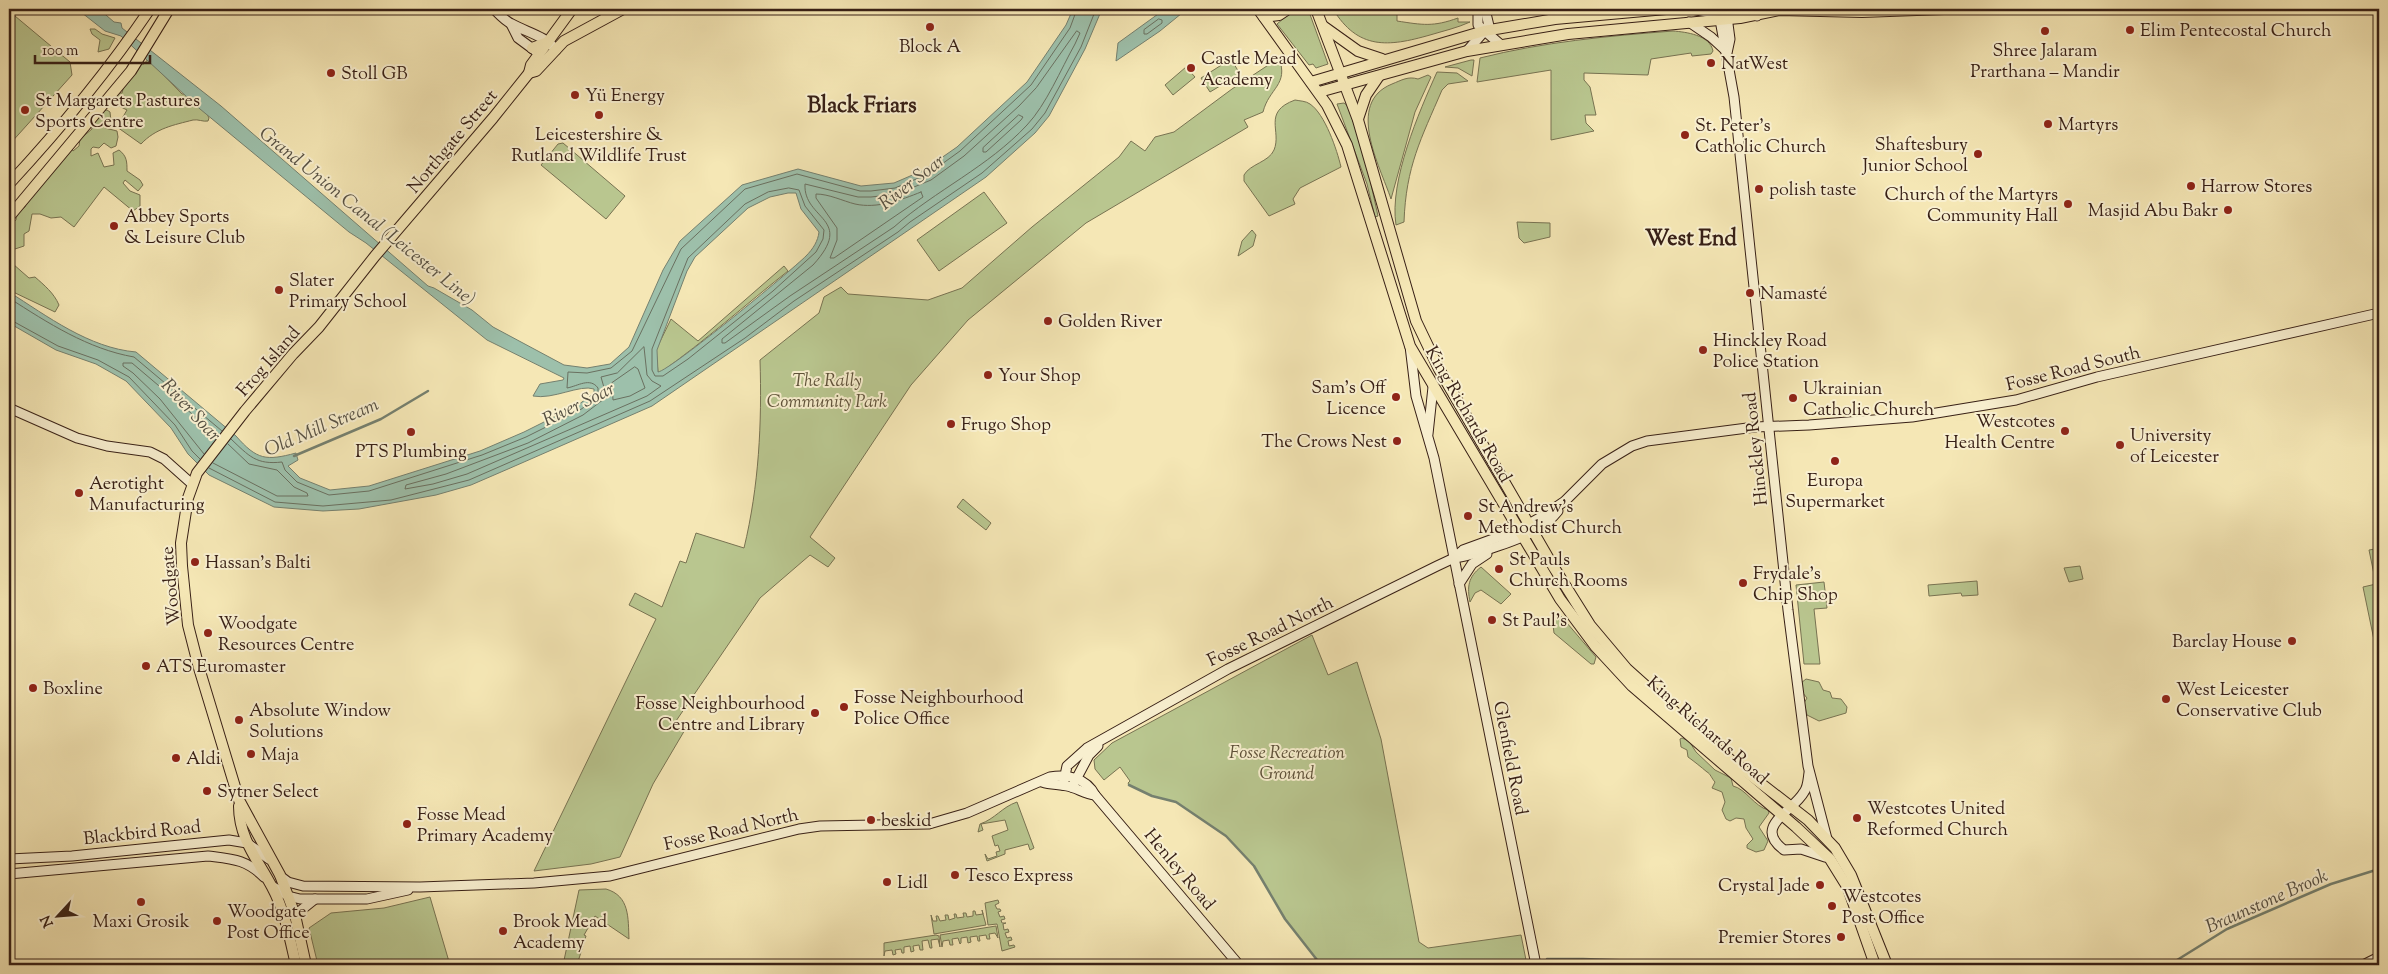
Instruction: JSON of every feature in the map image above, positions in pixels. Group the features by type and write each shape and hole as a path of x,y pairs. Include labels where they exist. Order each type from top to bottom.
{"main road":[{"path":"9,184 57,132 120,54 150,9"},
{"path":"544,52 547,42 572,9"},
{"path":"547,42 568,38 623,9"},
{"path":"1261,13 1279,15 1288,9"},
{"name":"King Richards Road","path":"1316,9 1358,120 1389,222 1405,290 1416,321 1439,369 1553,566 1590,625 1627,669 1714,747 1790,807 1835,848 1851,875 1886,965"},
{"path":"1311,82 1382,59 1484,31 1555,19 1666,9"},
{"path":"1319,92 1467,51 1568,34 1689,22 1723,13 1757,16 1778,9 1862,12 1944,9"},
{"path":"9,217 131,71 168,11"},
{"name":"King Richards Road","path":"1261,13 1319,92 1352,158 1410,346 1520,533 1577,623 1613,667 1652,705 1830,859"},
{"path":"562,21 568,38"},
{"path":"1322,26 1353,48 1382,59"},
{"name":"Northgate Street","path":"384,245 529,73 531,65 544,52 568,38"},
{"path":"544,52 547,42"},
{"path":"1358,120 1366,95 1379,76"},
{"name":"Frog Island","path":"192,484 197,474 232,429 293,354 349,291 384,245"},
{"path":"1433,387 1439,369"},
{"name":"Woodgate","path":"192,484 184,513 181,543 188,625 239,800 280,875 295,915 306,965"},
{"name":"Woodgate","path":"239,800 239,811 247,842 269,882 283,914 296,965"},
{"path":"1830,859 1848,888 1875,965"}],"street":[{"path":"494,9 511,24 547,42"},
{"path":"1478,9 1478,25 1501,45"},
{"path":"1467,51 1489,26 1485,9"},
{"path":"1692,9 1723,13"},
{"name":"Hinckley Road","path":"1723,13 1730,39 1727,53 1734,97 1788,610 1809,773 1827,839"},
{"path":"1689,22 1711,36 1727,53"},
{"path":"511,24 518,38 544,52"},
{"name":"Fosse Road South","path":"1520,533 1532,528 1566,501 1602,464 1632,446 1668,438 1769,427 1912,416 2016,400 2097,377 2379,314"},
{"path":"1410,346 1416,396 1423,424 1428,434"},
{"path":"1428,434 1433,387"},
{"path":"9,408 77,438 107,446 150,452 164,459 192,484"},
{"name":"Glenfield Road","path":"1428,434 1536,965"},
{"path":"1459,584 1472,564 1511,541 1520,533"},
{"path":"1454,558 1463,550 1520,533"},
{"path":"1454,558 1466,557 1511,541"},
{"name":"Fosse Road North","path":"1103,740 1089,754 1077,778 1067,786 1064,775 1066,766 1074,757 1147,712 1228,668 1454,558"},
{"path":"1809,773 1805,792 1774,824 1772,836 1780,847 1789,851 1801,849 1818,853 1830,859"},
{"name":"Fosse Road North","path":"280,875 288,882 303,886 420,887 534,883 610,876 799,829 820,826 929,824 967,813 1050,778 1064,775"},
{"name":"Henley Road","path":"1064,775 1077,778 1091,787 1095,795 1239,965"},
{"path":"1042,782 1051,785 1067,786 1084,794 1095,795"},
{"name":"Blackbird Road","path":"9,858 48,857 229,840 247,842"},
{"path":"247,842 272,862"},
{"name":"Blackbird Road","path":"9,874 208,856 240,860 254,867 269,882"},
{"path":"48,857 51,871"},
{"name":"Fosse Road North","path":"269,882 288,896 300,899 367,899 420,887"},
{"path":"283,914 285,899 303,886"},
{"path":"295,915 316,899"},
{"path":"2363,965 2379,957"}],"green space":[{"path":"1295,9 1308,9 1328,64 1316,68 1313,64 1309,65 1277,24"},
{"path":"1333,9 1397,9 1397,21 1421,24 1442,23 1458,18 1458,22 1470,22 1455,28 1401,42 1375,42 1353,32"},
{"name":"St Margarets Pastures Sports Centre","path":"9,11 70,62 72,75 9,145"},
{"path":"90,29 95,29 102,34 115,38 109,49 98,52 100,40 92,34"},
{"path":"1673,31 1697,35 1707,41 1713,51 1711,54 1692,56 1691,53 1651,59 1648,75 1584,73 1584,80 1590,87 1596,115 1585,115 1586,123 1594,131 1551,140 1551,70 1477,82 1480,58 1552,44"},
{"name":"The Rally Community Park","path":"1279,58 1282,74 1280,81 1263,112 1244,120 1248,127 1086,223 968,320 911,385 810,537 835,558 828,567 810,555 760,598 676,721 686,728 653,784 620,857 591,864 534,871 656,619 629,605 635,593 662,607 680,561 686,563 696,533 744,548 756,478 760,407 760,360 819,313 824,297 841,287 848,294 928,300 962,288 1032,227 1119,157 1131,141 1145,151 1155,137 1174,132 1232,89"},
{"path":"148,59 182,94 185,94 206,112 209,118 208,121 193,120 172,126 153,134 141,144 117,127 127,110 117,105 117,93 122,93 124,85 141,64 144,64"},
{"path":"1231,59 1240,74 1210,92 1201,78"},
{"path":"1474,60 1472,76 1458,68 1445,67"},
{"path":"1186,67 1195,77 1173,95 1165,85"},
{"path":"1437,72 1457,73 1468,81 1448,84 1442,90 1421,139 1411,169 1405,202 1404,222 1396,225 1395,207 1401,168 1414,126"},
{"path":"1428,75 1431,77 1415,112 1391,199 1374,153 1370,136 1368,120 1370,105 1378,93 1392,84 1405,79 1418,79"},
{"path":"1295,100 1308,103 1321,116 1333,142 1341,167 1300,188 1293,199 1295,204 1269,216 1244,181 1244,175 1272,154 1276,143 1276,116 1279,110"},
{"path":"1344,103 1348,106 1365,157 1378,216 1375,217 1367,184 1337,104"},
{"path":"107,110 110,112 111,121 105,128 117,131 116,146 111,148 104,143 99,148 93,147 91,149 91,156 98,153 104,167 114,165 113,153 119,150 122,152 126,159 127,171 140,180 143,185 138,191 125,180 123,183 130,191 140,195 140,206 133,211 104,187 74,227 61,217 51,218 40,214 32,214 29,231 24,234 24,246 12,250 9,257 9,226 16,220 28,199 72,149 73,151 79,146 80,139 92,129 90,121"},
{"path":"563,143 625,196 606,219 541,165 558,144"},
{"path":"984,192 1007,223 939,271 917,240"},
{"path":"1517,222 1550,223 1550,237 1524,243 1519,238"},
{"path":"1252,230 1256,235 1253,246 1238,256 1242,241"},
{"path":"9,264 13,264 29,278 35,277 49,290 59,305 55,312 9,290"},
{"path":"784,266 788,271 693,348 661,372 658,372 656,350 671,319 698,341"},
{"path":"963,499 991,523 986,530 957,507"},
{"path":"2375,549 2379,567 2379,639 2374,640 2363,587 2376,584 2369,550"},
{"path":"2080,566 2083,579 2069,582 2064,568"},
{"path":"1481,567 1511,594 1501,604 1481,590 1475,593 1470,602 1471,579"},
{"path":"1977,581 1978,595 1962,596 1961,593 1929,596 1928,585"},
{"path":"1824,582 1827,608 1814,609 1820,664 1804,664 1796,585"},
{"path":"1561,616 1596,657 1594,664 1591,664 1554,633 1553,625 1556,618"},
{"name":"Fosse Recreation Ground","path":"1312,635 1328,675 1357,662 1381,739 1419,942 1428,948 1521,935 1527,965 1321,965 1285,919 1254,866 1226,836 1176,802 1152,796 1129,785 1130,781 1120,767 1104,780 1095,769 1094,760 1112,743"},
{"path":"1806,679 1819,682 1823,690 1830,692 1832,698 1841,699 1847,707 1846,713 1819,721 1807,715 1804,703 1807,698 1802,692 1801,683"},
{"path":"1680,739 1689,741 1696,752 1715,770 1731,778 1733,786 1742,790 1758,805 1768,810 1769,813 1759,827 1768,841 1764,850 1756,852 1747,848 1747,845 1753,839 1746,828 1744,819 1736,818 1730,821 1726,819 1722,810 1725,802 1722,792 1712,788 1715,782 1709,774 1688,757 1687,750 1681,747"},
{"path":"1017,802 1034,848 1030,850 1028,844 1005,850 1005,854 987,861 985,854 988,859 997,856 996,852 1000,851 998,845 995,846 992,836 1008,830 1005,820 981,824 983,830 978,832 980,824"},
{"path":"606,889 614,892 624,902 628,916 629,939 595,916 584,935 586,936 577,965 563,965 579,890"},
{"path":"430,897 450,965 318,965 309,928 331,913 384,908"},
{"path":"998,900 999,903 995,905 1001,911 998,912 1000,917 1004,916 1005,919 1001,920 1002,923 1006,923 1003,924 1004,930 1008,929 1009,932 1005,933 1007,938 1011,937 1012,940 1008,941 1009,946 1014,945 1015,947 1002,951 997,924 988,925 985,903"},
{"path":"982,910 986,925 934,934 931,915 933,921 937,921 936,916 938,916 940,921 946,920 945,915 948,915 949,920 955,918 954,914 956,914 957,918 964,917 963,913 966,913 967,917 973,916 973,911 975,911 976,915 983,914"},
{"path":"996,926 998,938 995,933 989,934 990,939 987,939 986,935 979,936 980,941 978,941 977,936 970,937 971,942 968,943 967,937 961,938 960,944 958,938 952,939 953,945 950,945 949,940 943,941 942,947 940,935"},
{"path":"939,936 940,947 938,939 931,940 932,948 930,948 928,940 922,941 923,950 920,950 919,945 913,946 914,951 911,952 910,946 904,947 904,953 902,953 901,949 895,950 896,954 893,955 892,950 885,951 884,956 884,943"}],"water":[{"name":"River Soar","path":"77,9 99,9 114,22 121,23 122,28 221,106 428,286 472,310 493,327 564,365 587,368 610,364 629,347 663,270 680,241 742,185 798,169 861,186 894,183 924,170 957,147 1027,82 1066,25 1073,9 1102,9 1085,49 1049,116 1035,133 986,177 652,406 471,485 436,495 359,509 323,511 274,507 209,475 188,454 171,428 126,381 96,364 56,350 9,323 9,292 85,338 119,349 136,352 250,450 256,454 269,457 296,453 298,460 288,466 300,478 330,490 369,486 480,451 578,405 594,393 594,389 581,389 541,397 533,396 540,384 563,380 564,378 487,340 366,243 349,232 200,109 121,36 105,31","holes":["796,193 801,209 819,232 811,251 731,319 684,355 658,372 657,350 687,271 695,257 748,208 770,197"]},
{"path":"1165,9 1187,9 1160,31 1116,61 1118,43"}],"waterway":[{"name":"Old Mill Stream","path":"294,456 381,419 428,391"},
{"name":"Braunstone Brook","path":"1129,785 1152,796 1176,802 1226,836 1254,866 1285,919 1321,965"},
{"name":"Braunstone Brook","path":"2169,965 2227,929 2331,884 2379,869"},
{"name":"Braunstone Brook","path":"1547,959 1758,965"}],"place":[{"name":"Block A","path":"930,27"},
{"name":"Elim Pentecostal Church","path":"2130,30"},
{"name":"Shree Jalaram Prarthana – Mandir","path":"2045,31"},
{"name":"NatWest","path":"1711,63"},
{"name":"Castle Mead Academy","path":"1191,68"},
{"name":"Stoll GB","path":"331,73"},
{"name":"Yü Energy","path":"575,95"},
{"name":"St Margarets Pastures Sports Centre","path":"25,110"},
{"name":"Leicestershire & Rutland Wildlife Trust","path":"599,115"},
{"name":"Martyrs","path":"2048,124"},
{"name":"St. Peter's Catholic Church","path":"1685,135"},
{"name":"Shaftesbury Junior School","path":"1978,154"},
{"name":"Harrow Stores","path":"2191,186"},
{"name":"polish taste","path":"1759,189"},
{"name":"Church of the Martyrs Community Hall","path":"2068,204"},
{"name":"Masjid Abu Bakr","path":"2228,210"},
{"name":"Abbey Sports & Leisure Club","path":"114,226"},
{"name":"Slater Primary School","path":"279,290"},
{"name":"Namasté","path":"1750,293"},
{"name":"Golden River","path":"1048,321"},
{"name":"Hinckley Road Police Station","path":"1703,350"},
{"name":"Your Shop","path":"988,375"},
{"name":"Sam's Off Licence","path":"1396,397"},
{"name":"Ukrainian Catholic Church","path":"1793,398"},
{"name":"Frugo Shop","path":"951,424"},
{"name":"Westcotes Health Centre","path":"2065,431"},
{"name":"PTS Plumbing","path":"411,432"},
{"name":"The Crows Nest","path":"1397,441"},
{"name":"University of Leicester","path":"2120,445"},
{"name":"Europa Supermarket","path":"1835,461"},
{"name":"Aerotight Manufacturing","path":"79,493"},
{"name":"St Andrew's Methodist Church","path":"1468,516"},
{"name":"Hassan's Balti","path":"195,562"},
{"name":"St Pauls Church Rooms","path":"1499,569"},
{"name":"Frydale's Chip Shop","path":"1743,583"},
{"name":"St Paul's","path":"1492,620"},
{"name":"Woodgate Resources Centre","path":"208,633"},
{"name":"Barclay House","path":"2292,641"},
{"name":"ATS Euromaster","path":"146,666"},
{"name":"Boxline","path":"33,688"},
{"name":"West Leicester Conservative Club","path":"2166,699"},
{"name":"Fosse Neighbourhood Police Office","path":"844,707"},
{"name":"Fosse Neighbourhood Centre and Library","path":"815,713"},
{"name":"Absolute Window Solutions","path":"239,720"},
{"name":"Maja","path":"251,754"},
{"name":"Aldi","path":"176,758"},
{"name":"Sytner Select","path":"207,791"},
{"name":"Westcotes United Reformed Church","path":"1857,818"},
{"name":"beskid","path":"871,820"},
{"name":"Fosse Mead Primary Academy","path":"407,824"},
{"name":"Tesco Express","path":"955,875"},
{"name":"Lidl","path":"887,882"},
{"name":"Crystal Jade","path":"1820,885"},
{"name":"Maxi Grosik","path":"141,902"},
{"name":"Westcotes Post Office","path":"1832,906"},
{"name":"Woodgate Post Office","path":"217,921"},
{"name":"Brook Mead Academy","path":"503,931"},
{"name":"Premier Stores","path":"1841,937"}],"district":[{"name":"Black Friars","path":"862,104"},
{"name":"West End","path":"1691,237"}],"water label":[{"name":"Grand Union Canal (Leicester Line)","path":"368,215"}]}
